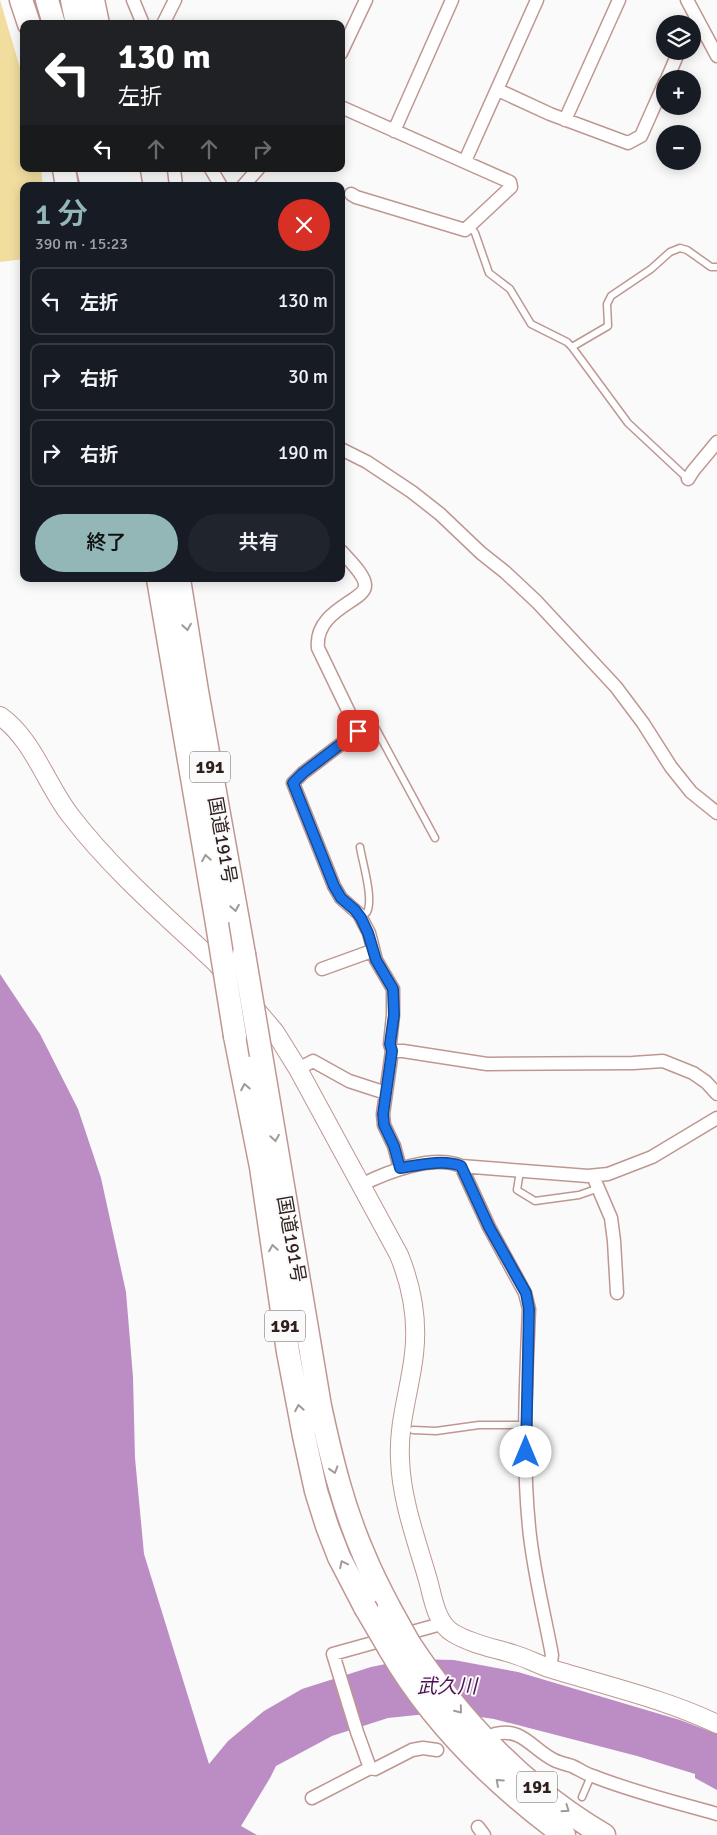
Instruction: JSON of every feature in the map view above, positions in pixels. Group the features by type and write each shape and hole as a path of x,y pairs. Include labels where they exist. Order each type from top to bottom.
{"highway":[{"path":"21,0 28,20"},
{"path":"48,0 53,20"},
{"path":"72,0 76,20"},
{"path":"93,0 97,20"},
{"path":"148,582 178,696"},
{"name":"国道191号","path":"159,582 235,1036 260,1167 288,1352 314,1482 327,1526 365,1607 400,1668 426,1703 446,1744 500,1783 564,1835"},
{"name":"国道191号","path":"179,582 320,1406 332,1462 347,1510 364,1556 389,1607 424,1665 486,1732 514,1766 559,1805 604,1835"}],"street":[{"path":"133,0 141,20"},
{"path":"165,20 175,0"},
{"path":"345,45 366,0"},
{"path":"394,131 452,0"},
{"path":"465,161 537,0"},
{"path":"565,120 619,0"},
{"path":"687,0 692,15"},
{"path":"701,33 717,56"},
{"path":"498,90 565,120 628,143 641,136 656,102"},
{"path":"345,109 510,182 511,187 465,230 351,194"},
{"path":"247,182 255,172"},
{"path":"688,479 717,442"},
{"path":"345,451 389,477 440,514 481,554 505,572 537,602 616,686 643,723 671,767 691,792 717,813"},
{"path":"345,556 356,568 366,588 325,622 320,628 317,639 318,648 358,731 303,773 293,783 334,886 341,898 361,918 368,933 376,960 390,982 394,995 390,1040 392,1051 384,1125 394,1146 400,1168"},
{"path":"0,716 15,729 69,814 96,847 134,886 217,964 275,1032 298,1069 398,1255 409,1281 415,1315 414,1355 402,1418 400,1468 404,1493 442,1624 456,1635 514,1654 550,1669 661,1702 717,1724"},
{"path":"322,969 373,952"},
{"path":"392,1051 487,1064 640,1063 664,1061 693,1073 706,1082 717,1094"},
{"path":"298,1069 313,1061 349,1081 386,1093"},
{"path":"361,1185 400,1168 433,1164 454,1164 593,1176 608,1174 652,1157 717,1118"},
{"path":"461,1166 489,1227 526,1293 529,1309 526,1425 528,1525 552,1655 550,1669"},
{"path":"593,1176 611,1218 617,1293"},
{"path":"442,1624 333,1654 369,1766 374,1769 412,1750 446,1744"},
{"path":"486,1732 504,1732 520,1735 540,1753 556,1762 573,1766 591,1776 633,1790 717,1814"},
{"path":"312,1798 369,1766"}],"lane":[{"path":"470,226 475,233 489,273 510,289 531,324 567,342 628,423 688,479"},
{"path":"572,347 608,326 607,304 611,296 644,275 670,252 680,248 687,250 711,267 717,267"},
{"path":"358,731 375,727 435,838"},
{"path":"360,847 369,902 367,911 361,918"},
{"path":"520,1171 518,1190 535,1201 579,1195 599,1188"},
{"path":"414,1430 436,1431 479,1425 526,1425"},
{"path":"582,1797 591,1776"}],"shaded area":[{"path":"0,0 20,68 20,172 41,172 43,182 20,182 20,260 0,262"}],"water":[{"name":"武久川","path":"0,974 40,1034 78,1109 101,1178 126,1292 133,1377 135,1458 144,1554 209,1764 228,1741 264,1711 302,1689 371,1667 410,1659 454,1660 518,1672 680,1720 717,1734 717,1790 695,1778 695,1774 637,1756 494,1719 446,1712 388,1718 332,1736 276,1766 241,1826 257,1835 0,1835"}],"route":[{"path":"358,731 303,773 293,783 334,886 341,898 359,914 368,933 376,960 393,989 394,1015 390,1040 392,1051 383,1114 384,1125 394,1146 400,1168 433,1164 461,1166 489,1227 526,1293 529,1309 526,1452"}]}
